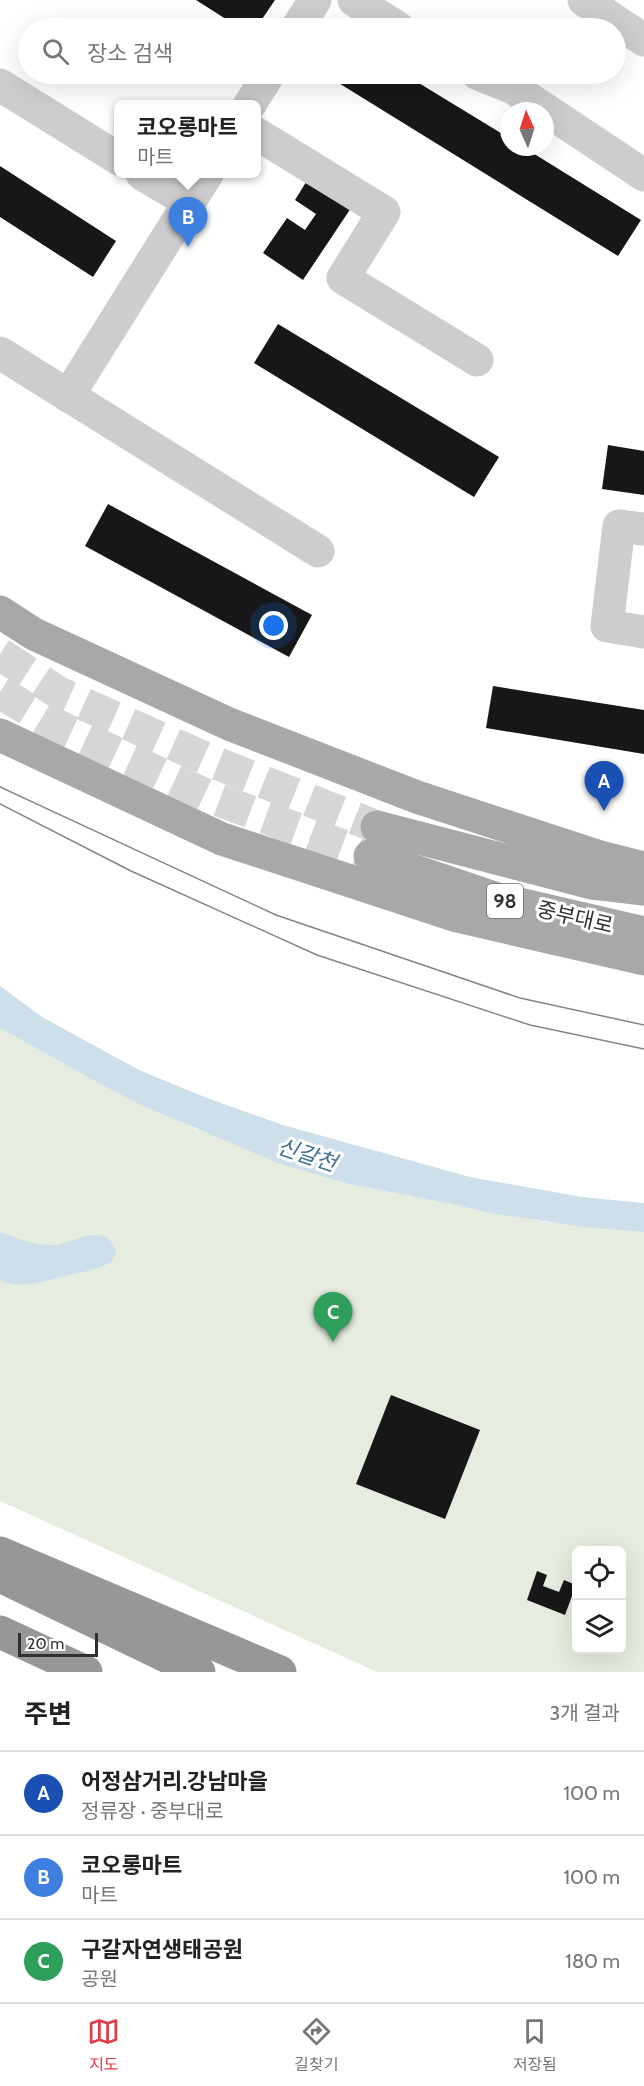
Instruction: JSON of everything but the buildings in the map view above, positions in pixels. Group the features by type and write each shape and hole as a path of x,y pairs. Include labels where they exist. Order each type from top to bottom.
{"highway":[{"path":"0,1553 280,1672"},
{"path":"0,1576 199,1672"},
{"path":"0,1632 86,1672"}],"main road":[{"path":"0,612 34,634 229,724 417,797 600,857 644,868"},
{"path":"0,735 222,839 457,916 644,959"},
{"name":"중부대로","path":"644,889 592,883 374,842 496,899 644,933"}],"street":[{"path":"303,18 315,0"},
{"path":"354,0 382,18"},
{"path":"584,0 611,18"},
{"path":"626,28 644,40"},
{"path":"253,100 263,84"},
{"path":"503,84 513,88 644,175"},
{"path":"0,85 114,156"},
{"path":"261,136 384,212 343,278 477,360"},
{"path":"149,178 189,202"},
{"path":"68,396 204,178"},
{"path":"0,353 318,550"},
{"path":"644,530 619,526 607,626 644,632"}],"shaded area":[{"path":"0,1028 93,1080 196,1129 349,1184 545,1222 644,1232 644,1672 377,1672 0,1501"}],"water":[{"name":"신갈천","path":"0,986 42,1017 139,1070 207,1098 283,1125 470,1177 582,1197 644,1203 644,1232 583,1227 496,1214 349,1184 278,1163 141,1105 0,1028"},
{"path":"0,1232 43,1245 59,1244 88,1236 105,1236 116,1252 110,1262 94,1269 34,1284 17,1285 0,1280"}],"tunnel":[{"path":"0,654 59,693 216,763 377,827"},
{"path":"0,692 45,720 208,796 370,856"}],"tram line":[{"path":"0,787 276,915 520,998 644,1025"},
{"path":"0,804 131,871 317,955 530,1025 644,1049"}],"place":[{"name":"코오롱마트","path":"188,247"},
{"name":"어정삼거리.강남마을","path":"604,811"},
{"name":"구갈자연생태공원","path":"333,1342"}]}
